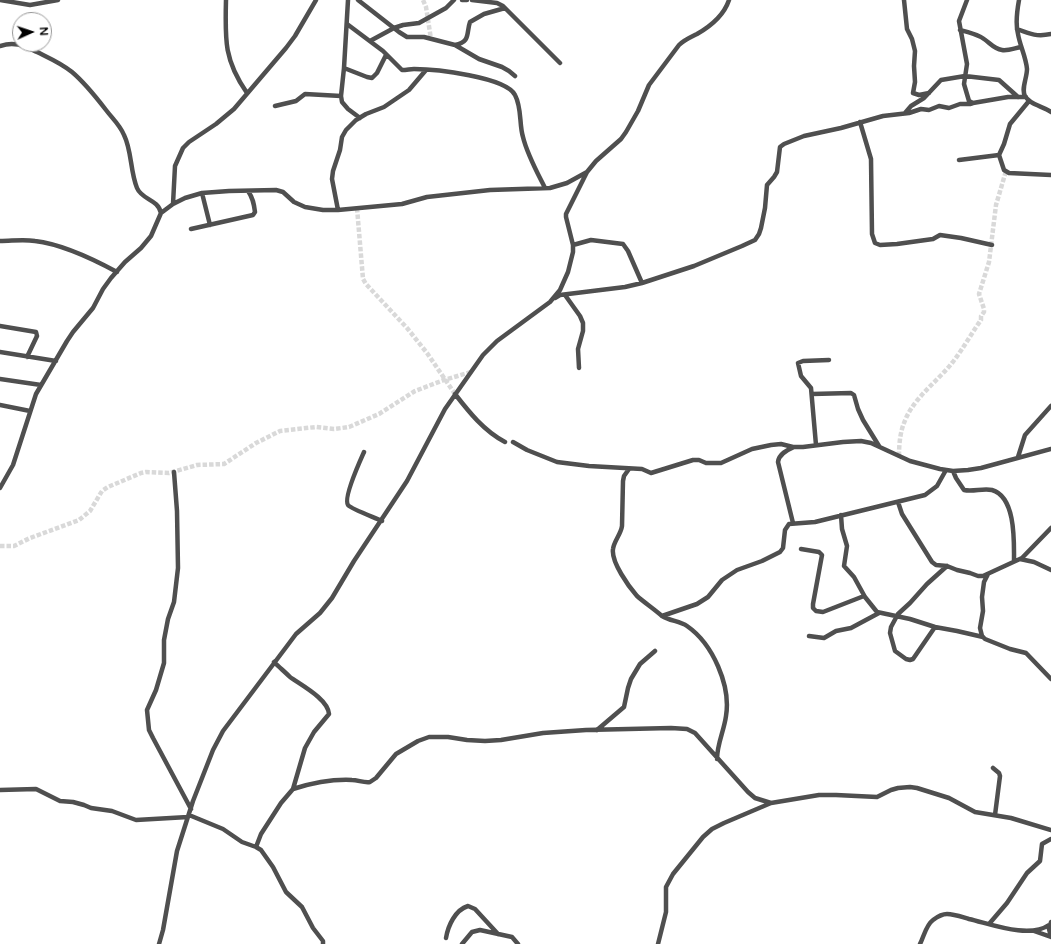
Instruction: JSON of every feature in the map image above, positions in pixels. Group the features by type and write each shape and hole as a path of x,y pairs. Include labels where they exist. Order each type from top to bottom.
{"street":[{"path":"0,0 30,5 58,0"},
{"path":"226,0 228,54 234,73 247,93"},
{"path":"173,204 173,174 177,160 182,151 189,142 216,124 234,109 286,48 295,36 316,0"},
{"path":"348,0 341,96 342,102 348,109 360,118"},
{"path":"358,0 407,37 427,38 455,45 479,60 502,66 515,76"},
{"path":"370,41 394,28 423,21 446,8 454,0"},
{"path":"462,0 467,0"},
{"path":"472,0 497,3 506,8 560,64"},
{"path":"159,944 163,930 177,851 188,816 213,750 223,731 296,634 325,607 407,481 445,409 490,346 553,299 560,290 573,256 573,245 566,214 587,172 596,161 621,139 638,111 652,79 668,62 679,46 684,41 714,23 725,9 729,0"},
{"path":"904,0 907,29 912,39 915,51 915,82 913,93 919,95 929,93"},
{"path":"967,0 959,20 966,64 965,89 969,101 973,102"},
{"path":"1019,0 1017,29 1027,68 1024,91 1027,99"},
{"path":"455,45 462,44 465,40 469,32 470,22 484,14 506,8"},
{"path":"347,24 370,41 402,70 414,69 460,73 491,80 514,92 519,107 523,138 544,188"},
{"path":"1017,29 1036,35 1045,36 1051,34"},
{"path":"960,30 983,38 999,50 1021,47"},
{"path":"0,46 12,43 28,48 63,66 84,83 95,95 123,133 130,153 135,181 140,192 158,204 162,212"},
{"path":"344,68 372,78 386,55"},
{"path":"338,210 332,184 333,171 340,150 342,137 346,130 366,114 384,107 409,90 426,70"},
{"path":"905,113 911,106 929,93 942,80 965,76 999,80 1018,97"},
{"path":"274,106 296,101 305,94 341,96"},
{"path":"553,299 565,295 642,283 694,266 755,240 758,237 761,228 766,204 767,185 776,175 781,146 804,136 889,115 921,109 929,110 939,106 949,108 960,104 970,104 973,102 1008,97 1027,99 1050,110"},
{"path":"1027,99 1010,124 999,156 1004,170 1009,173 1051,175"},
{"path":"860,122 871,158 872,234 874,242 880,245 896,244 933,239 940,235 992,245"},
{"path":"960,160 999,156"},
{"path":"0,488 13,465 30,411 42,385 73,332 94,308 103,289 125,262 142,248 151,236 162,212 173,204 189,196 202,194 271,190 279,191 294,202 305,207 323,210 338,210 402,204 427,197 490,190 555,187 567,183 587,172"},
{"path":"190,229 253,215 255,212 254,205 252,197 248,191"},
{"path":"202,194 210,225"},
{"path":"0,241 22,240 52,244 92,259 117,272"},
{"path":"573,245 591,240 623,244 628,251 642,283"},
{"path":"565,295 580,316 583,324 583,331 578,349 579,368"},
{"path":"0,326 37,333 27,357"},
{"path":"0,352 56,361"},
{"path":"816,445 811,388 801,376 798,362 828,360"},
{"path":"0,379 42,385"},
{"path":"455,394 479,422 497,438 505,442"},
{"path":"812,394 854,395 863,420 880,448"},
{"path":"0,405 30,411"},
{"path":"1018,457 1026,435 1051,406"},
{"path":"513,442 527,450 558,462 589,466 642,469 648,473 653,473 693,460 699,460 706,463 720,463 752,449 767,445 781,444 794,447 861,441 871,443 910,461 952,471 980,468 1051,449"},
{"path":"793,523 778,460 784,453 794,447"},
{"path":"364,452 348,493 347,501 350,506 382,521"},
{"path":"629,469 622,481 622,526 614,544 613,553 617,567 635,594 662,616 683,624 692,630 704,643 720,669 726,691 727,706 717,759"},
{"path":"662,616 697,604 708,597 722,580 737,570 744,566 762,561 778,553 783,548 787,527 790,524 815,522 925,495 939,483 946,470"},
{"path":"952,471 964,490 993,490 1003,499 1010,513 1013,525 1014,561"},
{"path":"174,472 179,556 176,592 164,640 164,663 156,690 148,707 147,714 149,730 191,809"},
{"path":"898,502 902,514 929,559 934,564 947,566 954,570 970,572 978,576 988,574 1020,559 1051,528"},
{"path":"841,515 842,529 847,546 844,566 854,577 872,608 879,613 983,637 1010,649 1024,652 1051,679"},
{"path":"801,549 819,552 823,556 813,604 816,611 824,612 864,596"},
{"path":"1020,559 1034,562 1051,570"},
{"path":"935,627 916,656 910,660 898,653 892,642 890,630 896,616 947,566"},
{"path":"983,637 980,627 983,611 982,600 984,584 988,574"},
{"path":"809,636 824,638 836,631 850,628 879,613"},
{"path":"598,730 624,707 631,679 640,664 655,650"},
{"path":"256,847 261,834 293,789 306,748 314,732 328,714 328,709 318,698 290,677 274,662"},
{"path":"293,789 334,780 370,782 376,778 396,754 424,738 437,737 476,741 501,740 543,733 671,728 695,732 717,759 748,792 755,798 771,803"},
{"path":"993,768 999,773 1000,776 995,815"},
{"path":"658,944 666,912 666,887 673,874 712,829 724,822 771,803 819,795 836,794 877,797 891,790 910,787 949,798 975,812 995,815 1051,830"},
{"path":"0,790 36,789 42,791 51,798 60,801 73,802 91,808 112,811 136,820 188,816 223,829 242,842 256,847 270,862 286,892 302,907 313,928 324,944"},
{"path":"989,924 1007,903 1027,874 1040,862 1042,844 1051,839"},
{"path":"446,938 453,918 462,908 468,906 475,909 498,934"},
{"path":"920,944 930,923 942,915 953,915 1003,928 1033,931 1041,930 1050,924 1051,937 1033,931"},
{"path":"462,944 474,931 480,930 512,937 518,944"}],"tunnel":[{"path":"423,0 426,7 431,39"},
{"path":"899,456 902,431 908,414 919,398 952,363 981,320 984,309 979,294 989,262 996,205 1006,171"},
{"path":"357,208 363,279 407,328 427,353 455,394"},
{"path":"0,546 14,546 30,538 79,520 90,511 102,491 141,473 169,473 197,465 224,464 256,443 280,431 316,427 334,429 349,427 379,414 415,391 471,372"}]}
